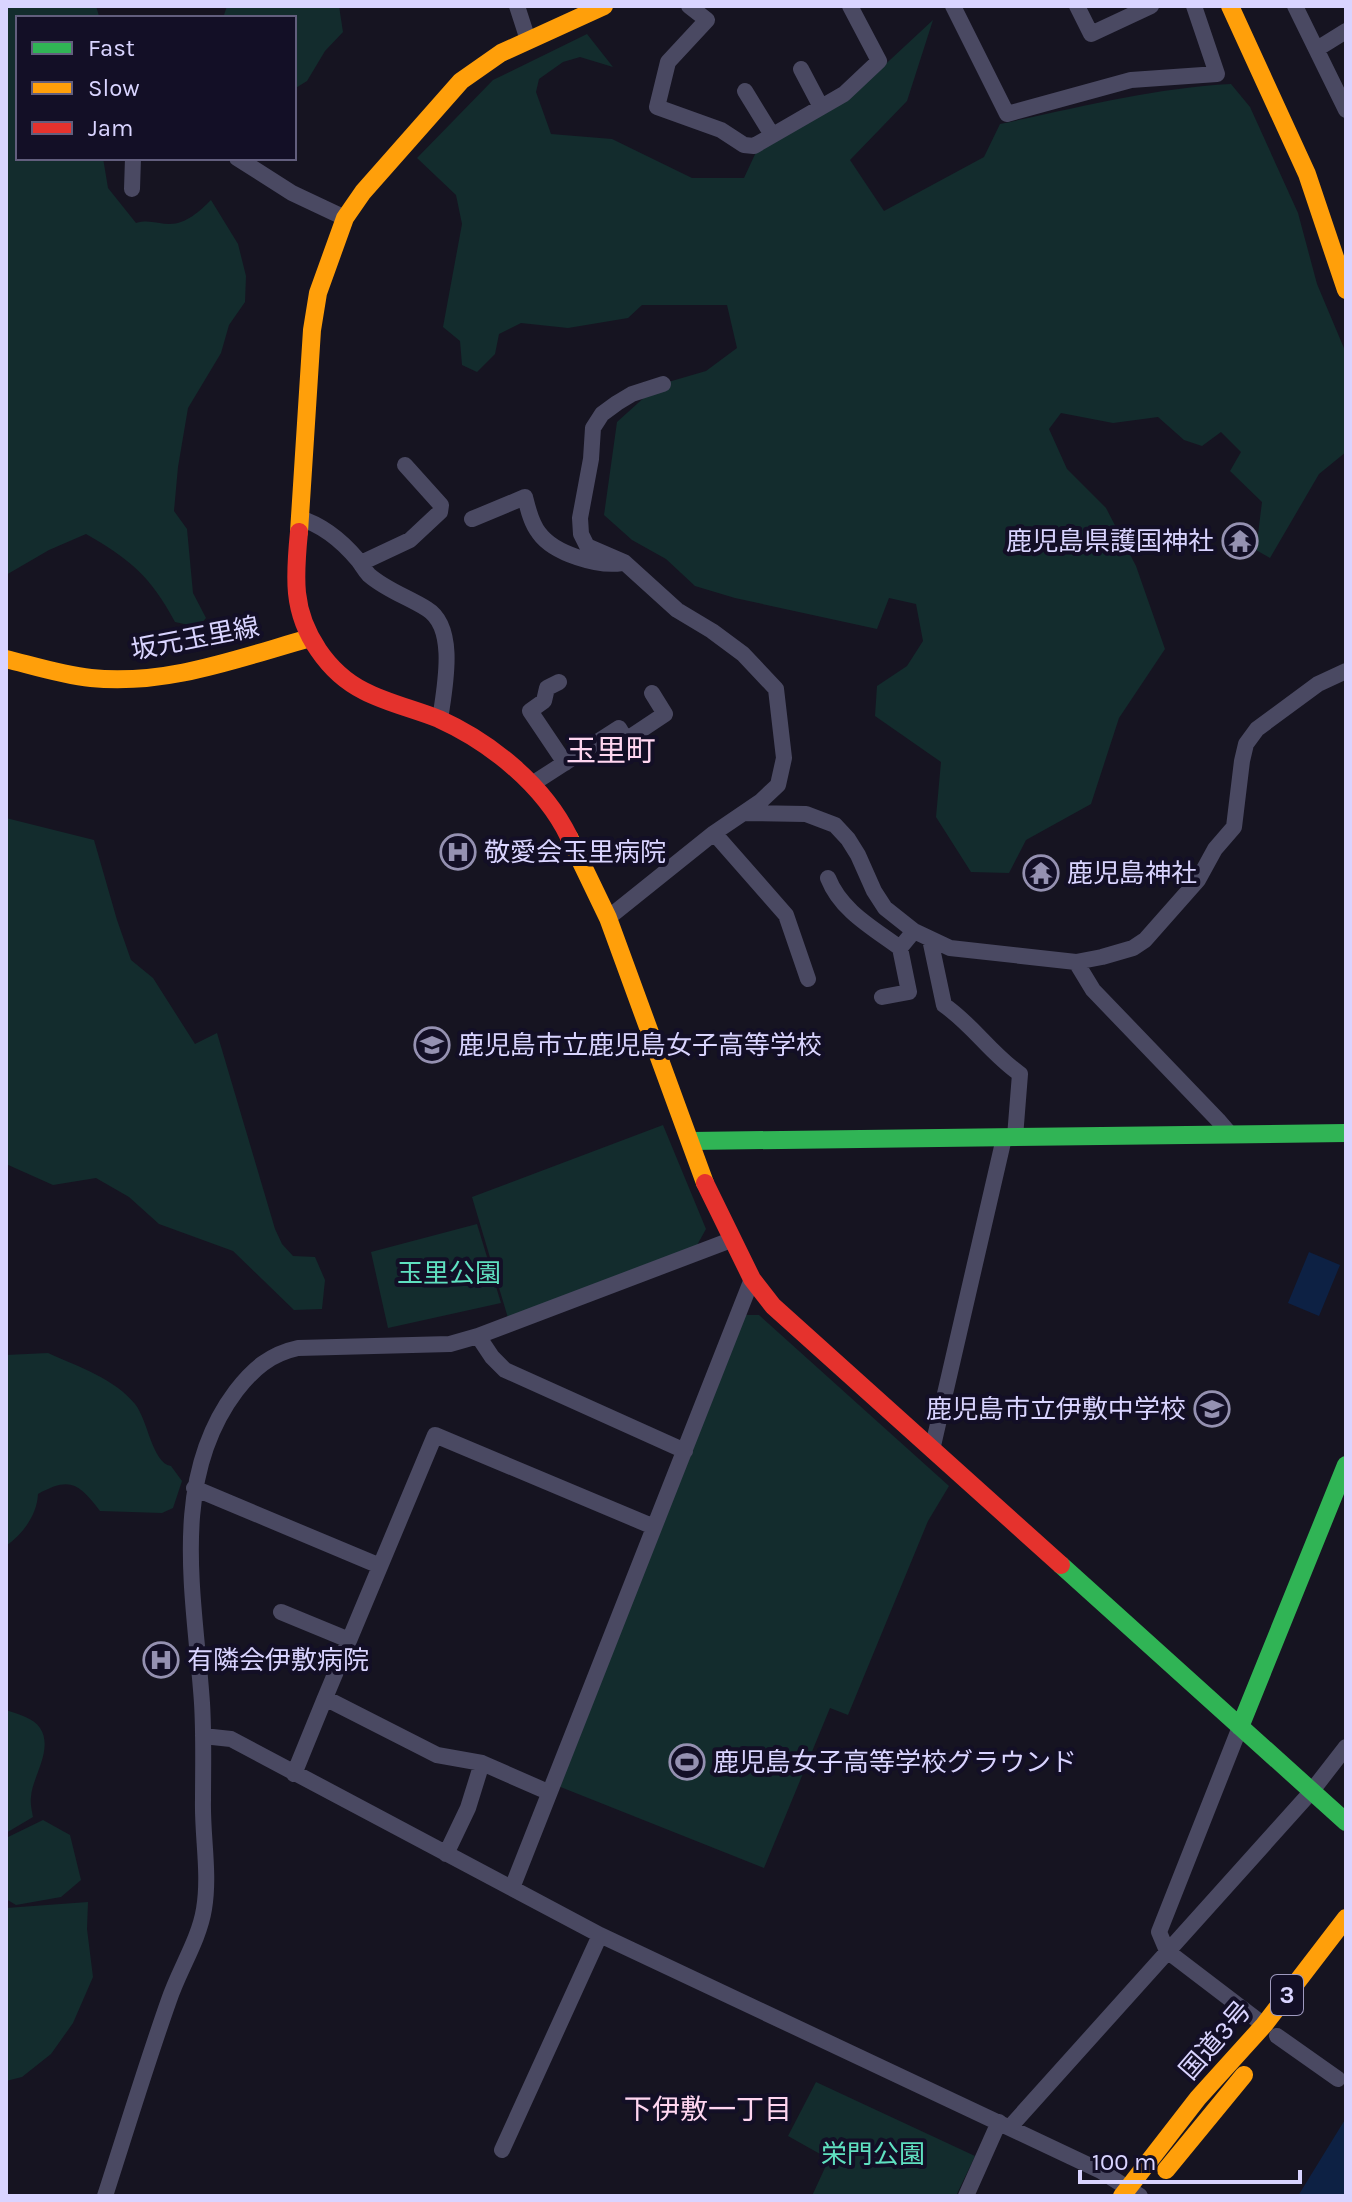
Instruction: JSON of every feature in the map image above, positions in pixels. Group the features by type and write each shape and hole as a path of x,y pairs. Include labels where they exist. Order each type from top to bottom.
{"main road":[{"path":"604,6 484,63 461,81 363,192 345,218 318,293 311,343 297,596 310,638 335,669 365,692 440,720 484,744 532,784 564,826 608,918 706,1185 752,1279 773,1306 1346,1822"},
{"path":"1230,6 1307,174 1345,283"},
{"name":"坂元玉里線","path":"6,659 102,679 159,676 197,669 310,638"},
{"name":"坂元玉里線","path":"6,649 42,666"},
{"path":"691,1141 1346,1133"},
{"path":"1240,1727 1346,1468"},
{"name":"国道3号","path":"1147,2196 1270,2031 1346,1918"},
{"name":"国道3号","path":"1130,2193 1198,2098 1316,1987"}],"street":[{"path":"517,6 528,40"},
{"path":"689,6 707,20 668,62 657,107 721,130 744,145 754,146 844,94 879,61 850,6"},
{"path":"953,6 1007,114 1131,80 1217,74 1194,6"},
{"path":"1077,6 1091,34 1151,6"},
{"path":"1295,6 1346,110"},
{"path":"1317,49 1346,31"},
{"path":"801,69 821,107"},
{"path":"745,91 772,135"},
{"path":"132,189 133,160"},
{"path":"240,160 292,193 345,218"},
{"path":"608,918 778,785 784,758 776,689 743,654 677,610 624,562 587,546 581,534 580,518 591,459 593,428 602,414 624,398 663,384"},
{"path":"361,563 410,540 440,512 441,505 405,465"},
{"path":"472,519 525,497 540,536 561,550 608,565 624,562"},
{"path":"299,518 320,525 361,563 365,572 384,587 439,619 447,667 440,720"},
{"path":"746,813 806,814 835,825 858,855 885,908 914,931 930,939 950,948 1076,962 1133,948 1145,940 1198,880 1215,849 1234,827 1242,761 1246,744 1257,729 1318,684 1346,671"},
{"path":"559,682 547,688 544,701 530,711 565,763"},
{"path":"532,784 619,728 626,740 665,714 652,693"},
{"path":"714,833 786,915 808,979"},
{"path":"828,878 833,890 855,916 900,948 909,992 882,997"},
{"path":"900,948 914,931"},
{"path":"930,939 944,1005 968,1021 988,1048 1020,1074 1009,1138 932,1450"},
{"path":"1076,962 1093,990 1230,1134"},
{"path":"105,2196 170,1997 204,1912 203,1736 190,1539 194,1488 215,1422 246,1378 261,1363 279,1352 298,1348 450,1344 731,1240"},
{"path":"512,1888 752,1279"},
{"path":"478,1336 505,1370 685,1451"},
{"path":"294,1774 435,1435 654,1527"},
{"path":"194,1488 380,1566"},
{"path":"281,1612 349,1640"},
{"path":"325,1698 437,1755 482,1763 548,1792"},
{"path":"1240,1727 1159,1932 1167,1951 1338,2079"},
{"path":"203,1736 231,1739 600,1935 1111,2176 1130,2193"},
{"path":"966,2196 1004,2125 1311,1792 1346,1747"},
{"path":"446,1854 468,1808 482,1763"},
{"path":"502,2150 600,1935"}],"green space":[{"path":"6,6 96,6 99,16 16,16 16,160 103,160 108,188 136,223 182,222 211,200 238,244 246,276 245,302 229,325 221,353 188,408 174,511 187,529 193,593 206,618 198,627 175,622 157,592 138,570 86,534 49,550 6,575"},
{"path":"227,6 339,6 343,32 325,51 307,81 296,88 296,16 224,16"},
{"path":"933,20 907,101 850,160 884,211 984,157 1000,124 1144,94 1231,84 1250,107 1298,213 1317,284 1346,353 1346,452 1319,474 1270,558 1256,550 1262,502 1230,471 1241,452 1221,432 1202,446 1184,440 1158,417 1113,423 1061,413 1049,429 1067,469 1106,508 1136,566 1165,649 1119,718 1091,804 1026,840 1009,873 971,872 936,817 941,762 875,716 877,686 907,666 923,641 916,604 889,598 877,629 735,598 695,586 666,559 632,540 604,515 617,422 658,385 706,371 737,348 727,305 642,305 628,318 568,328 521,323 499,334 495,354 477,372 462,365 460,341 443,327 462,224 456,195 417,158 493,80 587,34 613,67 580,57 563,62 539,79 536,92 551,134 612,139 692,178 744,178 757,150 848,99"},
{"path":"6,818 94,840 131,960 153,978 195,1044 217,1033 275,1229 282,1244 293,1256 315,1257 325,1280 322,1309 294,1310 233,1251 159,1224 129,1197 96,1178 53,1185 6,1164"},
{"path":"663,1125 706,1229 696,1247 508,1318 472,1197"},
{"name":"玉里公園","path":"477,1224 501,1303 388,1328 371,1252"},
{"path":"742,1315 759,1315 949,1486 928,1521 848,1715 830,1708 764,1868 558,1786"},
{"path":"48,1353 106,1380 135,1404 159,1457 171,1466 182,1481 173,1508 162,1513 100,1511 80,1489 67,1484 59,1485 38,1494 28,1523 6,1546 6,1355"},
{"path":"6,1710 34,1722 44,1736 45,1745 32,1789 33,1817 6,1833"},
{"path":"43,1820 70,1835 81,1880 61,1897 16,1905 6,1899 6,1838"},
{"path":"88,1902 87,1929 93,1977 73,2023 51,2054 22,2077 6,2081 6,1908"},
{"name":"栄門公園","path":"816,2082 975,2156 956,2196 812,2196 829,2159 788,2136"}],"water":[{"path":"1309,1252 1340,1265 1319,1316 1288,1303"},
{"path":"1346,2118 1346,2196 1298,2196"}],"traffic: fast":[{"path":"691,1141 1346,1133"},
{"path":"1240,1727 1346,1465"},
{"path":"1061,1565 1346,1822"}],"traffic: slow":[{"path":"299,532 312,330 318,293 345,218 363,192 461,81 501,53 604,6"},
{"path":"1230,6 1307,174 1346,290"},
{"path":"6,659 80,677 147,678 229,662 310,638"},
{"path":"569,837 608,918 705,1183"},
{"path":"1122,2196 1198,2098 1264,2025 1346,1918"},
{"path":"1166,2170 1244,2075"}],"traffic: jam":[{"path":"299,532 296,578 300,608 310,637 328,663 364,691 439,719 496,753 545,800 569,837"},
{"path":"705,1183 752,1279 773,1306 1061,1565"}],"place":[{"name":"鹿児島県護国神社","path":"1240,541"},
{"name":"敬愛会玉里病院","path":"458,852"},
{"name":"鹿児島神社","path":"1041,873"},
{"name":"鹿児島市立鹿児島女子高等学校","path":"432,1045"},
{"name":"鹿児島市立伊敷中学校","path":"1212,1409"},
{"name":"有隣会伊敷病院","path":"161,1660"},
{"name":"鹿児島女子高等学校グラウンド","path":"687,1762"}],"district":[{"name":"玉里町","path":"611,751"},
{"name":"下伊敷一丁目","path":"708,2109"}]}
